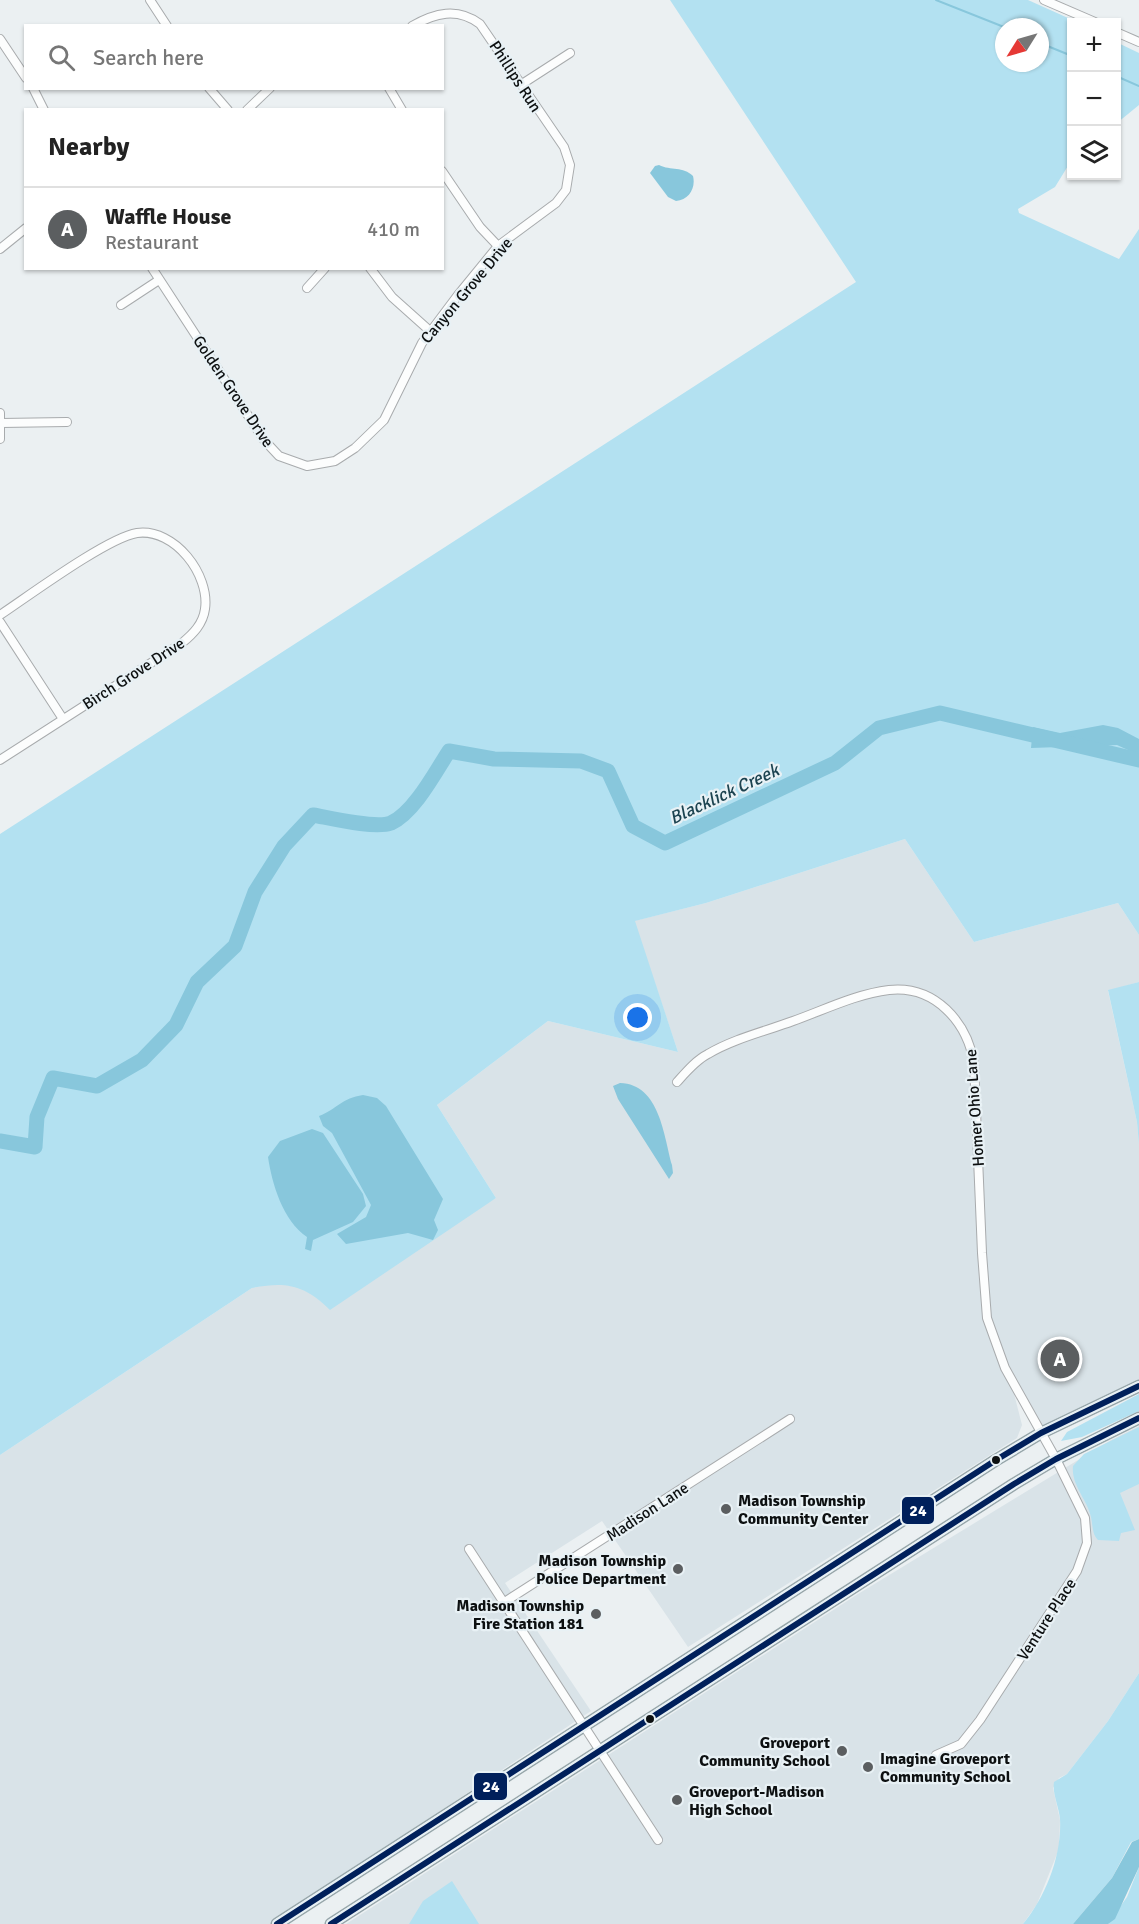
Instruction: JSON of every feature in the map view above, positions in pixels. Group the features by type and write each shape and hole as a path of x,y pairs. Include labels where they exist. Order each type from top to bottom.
{"main road":[{"path":"277,1924 962,1482 1041,1433 1139,1386"},
{"path":"330,1924 1056,1459 1139,1418"}],"street":[{"path":"150,0 166,24"},
{"path":"1044,0 1086,18"},
{"name":"Phillips Run","path":"415,24 427,17 443,13 460,15 475,21 488,33 567,156 570,174 563,195"},
{"path":"1121,34 1139,42"},
{"path":"0,39 24,75"},
{"path":"522,84 570,53"},
{"path":"34,90 43,108"},
{"path":"211,90 226,108"},
{"path":"249,108 268,90"},
{"path":"390,90 401,108"},
{"path":"444,174 480,227 498,246"},
{"name":"Canyon Grove Drive","path":"345,456 362,443 384,420 411,362 430,331 498,246 563,195"},
{"path":"0,249 24,230"},
{"name":"Golden Grove Drive","path":"153,270 272,449 287,460 307,466 325,464 345,456"},
{"path":"307,288 324,270"},
{"path":"372,270 392,297 430,331"},
{"path":"121,305 159,280"},
{"path":"0,413 0,439"},
{"path":"1,423 67,422"},
{"name":"Birch Grove Drive","path":"0,615 128,535 141,533 166,538 181,550 197,573 205,598 205,612 193,634 0,759"},
{"path":"0,622 63,719"},
{"name":"Homer Ohio Lane","path":"677,1082 707,1054 872,993 893,990 913,993 937,1002 952,1013 968,1036 974,1063 987,1318 1005,1368 1056,1459"},
{"name":"Madison Lane","path":"503,1603 790,1419"},
{"name":"Venture Place","path":"936,1755 961,1744 980,1720 1084,1558 1088,1537 1085,1518 1056,1459"},
{"path":"469,1549 658,1840"}],"shaded area":[{"path":"670,0 1028,0 1068,18 1067,168 1055,187 1018,209 1019,213 1119,259 1139,229 1139,935 1118,903 974,942 905,839 706,903 635,921 678,1052 548,1021 437,1105 496,1198 330,1310 312,1295 294,1287 275,1285 252,1288 0,1455 0,834 856,282"},
{"path":"1121,44 1139,53 1139,105 1121,120"},
{"path":"655,166 685,171 693,176 693,185 688,196 676,201 668,197 650,173"},
{"path":"1103,725 1118,728 1139,739 1139,755 1117,745 1031,748 1033,727 1060,733"},
{"path":"905,839 974,942 1118,903 1139,935 1139,982 1108,991 1137,1122 1139,1145 1139,1387 1038,1428 1011,1382 1022,1425 1017,1438 688,1647 602,1521 505,1583 591,1711 270,1924 0,1924 0,1455 252,1288 275,1283 299,1287 317,1297 496,1198 437,1105 548,1021 678,1052 634,921 706,903"},
{"path":"1139,982 1139,1145 1137,1122 1108,990"},
{"path":"620,1083 644,1092 652,1102 663,1127 672,1165 673,1173 669,1179 618,1099 613,1086"},
{"path":"363,1095 377,1098 386,1106 443,1199 434,1220 438,1230 433,1240 408,1233 346,1244 337,1234 366,1217 371,1205 332,1133 323,1126 319,1116 345,1101"},
{"path":"312,1129 323,1133 363,1194 366,1206 353,1222 313,1240 311,1251 305,1249 307,1237 291,1222 285,1212 272,1179 268,1157 280,1141"},
{"path":"1139,1394 1139,1411 1082,1437 1061,1441 1067,1432"},
{"path":"1139,1426 1139,1673 1108,1721 1067,1774 1059,1778 1053,1788 1060,1820 1059,1849 1037,1904 1023,1924 346,1924 858,1594 1111,1440"},
{"path":"1139,1427 1139,1484 1120,1493 1135,1530 1121,1533 1119,1541 1098,1540 1089,1510 1074,1479 1073,1466 1084,1454"},
{"path":"1139,1673 1139,1839 1131,1842 1112,1878 1073,1924 1023,1924 1039,1901 1055,1861 1060,1819 1054,1782 1067,1774 1108,1721"},
{"path":"1139,1839 1139,1867 1115,1919 1108,1924 1073,1924 1112,1878 1132,1842"},
{"path":"1139,1867 1139,1924 1108,1924 1127,1897"},
{"path":"452,1881 479,1924 409,1924 423,1901"}],"waterway":[{"path":"936,0 995,23"},
{"path":"1049,47 1067,54"},
{"path":"1121,78 1139,86"},
{"name":"Blacklick Creek","path":"0,1141 35,1147 37,1117 53,1078 97,1086 142,1060 176,1025 197,982 235,946 255,892 284,846 313,815 364,824 391,823 400,818 416,801 449,751 494,759 581,761 608,771 633,826 665,843 835,763 879,728 940,713 1139,760"}],"transit line":[{"name":"24","path":"277,1924 996,1460 1041,1433 1139,1386"},
{"name":"24","path":"331,1924 1014,1484 1056,1459 1139,1418"}],"place":[{"name":"Waffle House","path":"1060,1359"},
{"name":"Madison Township Community Center","path":"726,1509"},
{"name":"Madison Township Police Department","path":"678,1569"},
{"name":"Madison Township Fire Station 181","path":"596,1614"},
{"name":"Groveport Community School","path":"842,1751"},
{"name":"Imagine Groveport Community School","path":"868,1767"},
{"name":"Groveport-Madison High School","path":"677,1800"}]}
